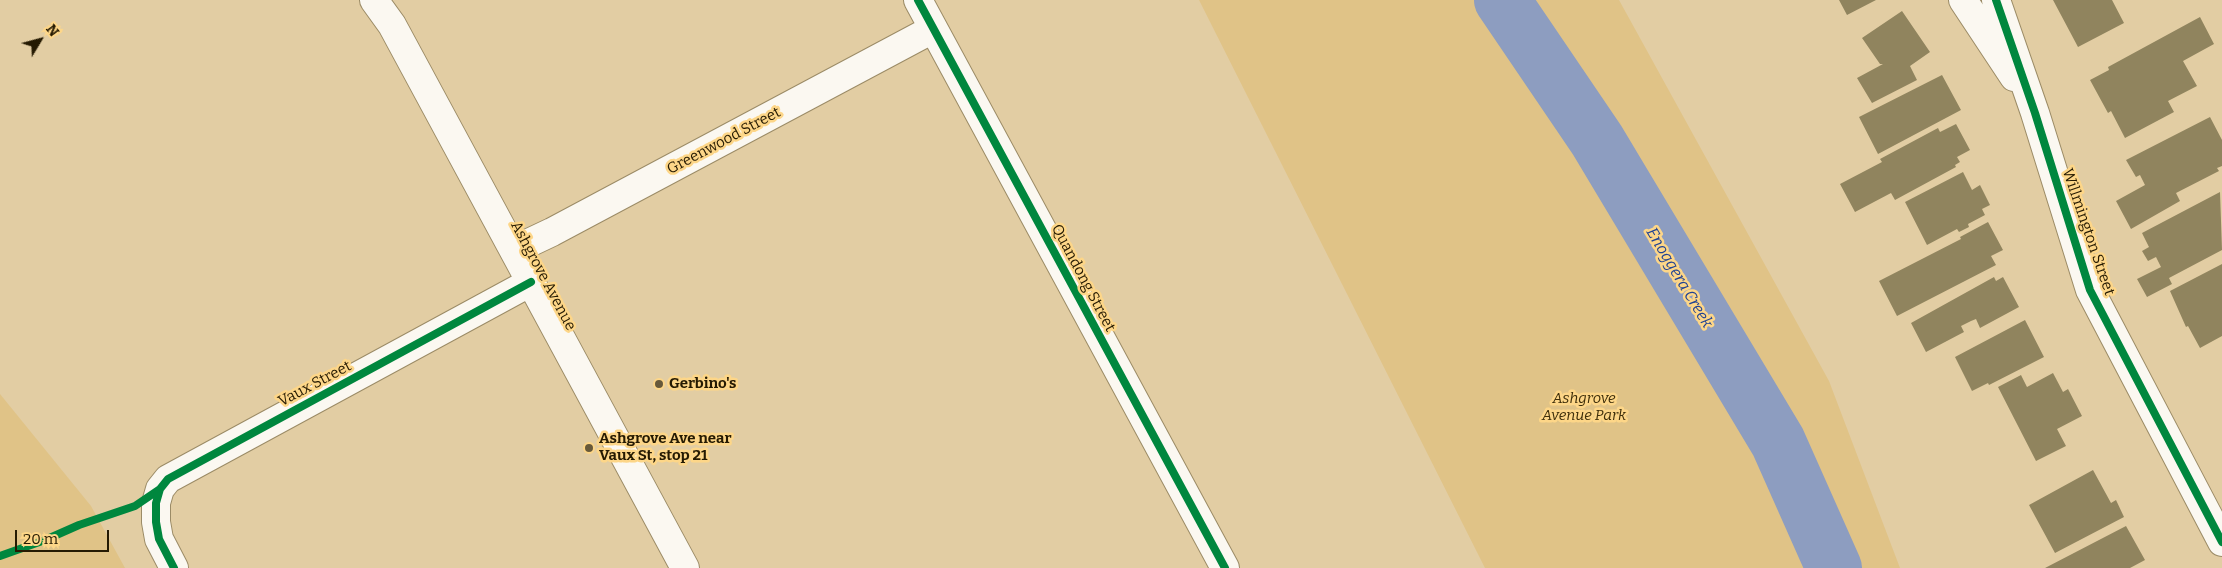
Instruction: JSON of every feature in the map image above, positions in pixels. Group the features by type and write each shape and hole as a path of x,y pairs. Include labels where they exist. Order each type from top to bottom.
{"street":[{"name":"Ashgrove Avenue","path":"374,0 392,25 685,568"},
{"name":"Quandong Street","path":"918,0 1225,568"},
{"name":"Willmington Street","path":"1963,0 2021,86 2035,113"},
{"name":"Willmington Street","path":"1996,0 2035,113 2090,290 2222,542"},
{"name":"Greenwood Street","path":"514,250 552,232 934,29"},
{"name":"Vaux Street","path":"174,568 159,539 156,522 156,503 160,489 168,479 531,282"}],"green space":[{"name":"Ashgrove Avenue Park","path":"1199,0 1619,0 1829,381 1900,568 1485,568"},
{"path":"0,394 91,506 125,568 0,568"}],"building":[{"path":"1839,0 1876,0 1847,15"},
{"path":"2053,0 2112,0 2124,23 2078,47"},
{"path":"1902,11 1930,52 1910,66 1917,80 1872,103 1857,78 1883,64 1880,64 1862,38"},
{"path":"2200,17 2214,44 2183,61 2197,86 2168,101 2174,112 2125,138 2111,111 2108,113 2090,80 2109,70 2108,67"},
{"path":"1942,75 1961,110 1878,154 1859,117"},
{"path":"2210,117 2222,140 2222,166 2217,168 2219,171 2176,193 2180,201 2131,229 2116,201 2145,185 2140,175 2136,177 2126,160"},
{"path":"1956,124 1970,150 1957,157 1960,162 1955,165 1956,167 1895,200 1891,193 1855,212 1840,184 1882,162 1880,159 1938,128 1940,132"},
{"path":"1963,172 1972,190 1980,185 1990,205 1982,209 1985,215 1968,224 1969,227 1959,232 1957,229 1927,245 1905,202"},
{"path":"2220,192 2222,250 2169,278 2172,284 2147,297 2137,279 2161,267 2156,257 2148,261 2142,251 2149,247 2142,233"},
{"path":"1988,222 2003,250 1991,256 1996,265 1897,316 1879,281 1961,239 1960,237"},
{"path":"2222,264 2222,336 2200,348 2188,326 2186,327 2170,291"},
{"path":"1994,277 1996,281 2003,277 2019,307 1980,328 1976,319 1971,321 1961,326 1964,332 1926,352 1911,323"},
{"path":"2025,320 2044,357 1989,385 1988,383 1972,391 1955,357"},
{"path":"2053,373 2063,392 2068,389 2082,416 2057,429 2066,446 2036,461 1998,387 2021,375 2027,387"},
{"path":"2093,470 2111,503 2116,500 2124,517 2055,553 2029,505"},
{"path":"2126,526 2145,560 2130,568 2045,568"}],"waterway":[{"name":"Enoggera Creek","path":"1502,0 1597,140 1778,442 1834,568"}],"cycle path":[{"path":"918,0 1225,568"},
{"path":"1996,0 2035,113 2090,290 2222,542"},
{"path":"174,568 159,539 156,522 156,503 160,489 168,479 531,282"},
{"path":"0,556 45,540 79,525 135,506 160,489"}],"place":[{"name":"Gerbino's","path":"659,384"},
{"name":"Ashgrove Ave near Vaux St, stop 21","path":"589,448"}]}
